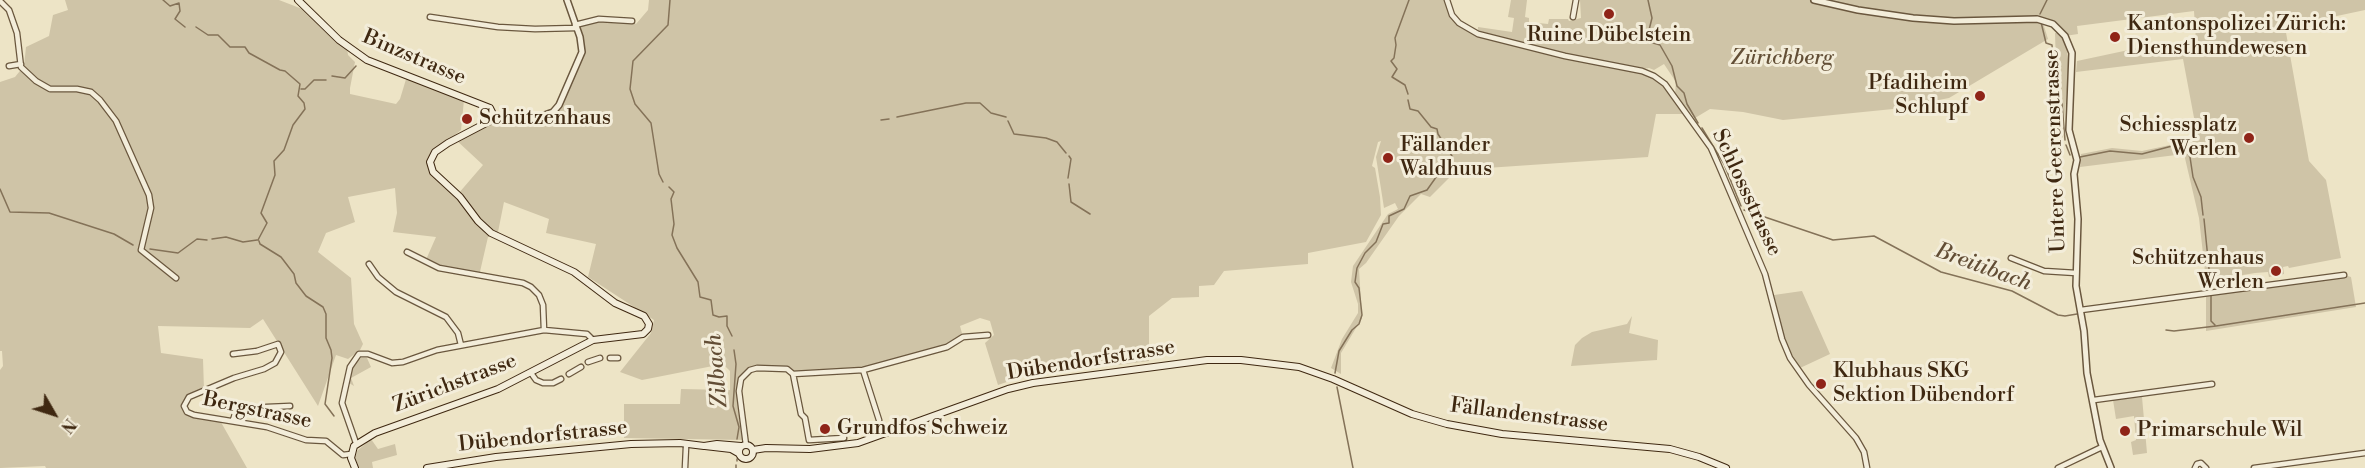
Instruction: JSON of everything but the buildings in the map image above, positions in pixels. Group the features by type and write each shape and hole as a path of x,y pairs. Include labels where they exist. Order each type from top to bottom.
{"main road":[{"name":"Binzstrasse","path":"298,0 339,40 357,54 381,66 486,105 492,111 493,116"},
{"name":"Zürichstrasse","path":"356,443 381,430 498,389 593,340 641,334 648,329 649,321 642,314 615,303 574,272 491,233 460,197 431,169 430,159 439,148 485,125 493,116"},
{"name":"Dübendorfstrasse","path":"427,468 451,466 496,457 621,445 663,444 668,447 717,444 742,448 741,458 747,459 752,456 753,450 841,447 868,440 1008,389 1033,383 1207,360 1242,360 1284,364 1333,379"},
{"name":"Fällandenstrasse","path":"1333,379 1412,414 1447,424 1522,436 1670,449 1726,468"},
{"path":"355,468 351,454 356,443"},
{"path":"742,448 753,450"}],"street":[{"path":"493,116 542,116 558,108 582,52 580,37 567,0"},
{"name":"Schlossstrasse","path":"1447,0 1452,15 1459,23 1478,34 1565,56 1642,71 1665,84 1697,128 1719,166 1765,274 1782,339 1790,358 1809,385 1856,438 1866,457 1867,468"},
{"path":"1573,17 1576,0"},
{"name":"Untere Geerenstrasse","path":"1814,0 1858,10 1912,18 1954,21 2037,19 2048,21 2068,40 2072,53 2069,129 2077,160 2074,174 2078,219 2076,286 2081,310 2086,364 2102,447 2111,468"},
{"path":"0,1 9,10 13,22 20,48 21,65 36,81 50,89 77,89 91,92 111,114 131,151 149,195 151,208 141,250 176,279"},
{"path":"430,17 498,27 535,29 575,26 599,18 632,21"},
{"path":"9,66 21,65"},
{"path":"407,252 439,268 524,283 536,292 541,301 544,311 544,330"},
{"name":"Untere Geerenstrasse","path":"2011,258 2044,271 2076,273"},
{"path":"369,264 378,277 396,292 446,317 459,333 461,345"},
{"path":"2081,310 2344,275"},
{"path":"356,443 342,403 344,386 353,360 359,354 368,354 387,362 398,363 461,345 544,330 586,334 593,340"},
{"path":"233,354 257,351 278,344 275,335"},
{"path":"793,374 863,370 947,346 963,337 988,335"},
{"name":"Bergstrasse","path":"278,344 281,352 275,363 189,397 184,402 185,410 190,414 267,427 306,440 326,441 343,455 351,454"},
{"path":"610,358 618,357"},
{"path":"588,362 600,358"},
{"path":"569,374 581,366"},
{"path":"742,448 739,391 741,379 750,370 758,368 787,369 793,374 809,440 844,438 842,431"},
{"path":"863,370 879,420"},
{"path":"531,373 536,380 543,383 553,383 561,379"},
{"path":"2094,400 2212,384"},
{"path":"233,420 235,414 244,408 290,406"},
{"path":"685,468 688,446"},
{"path":"2058,468 2102,447"},
{"path":"2254,468 2365,453"},
{"path":"2195,468 2201,462 2206,468"}],"green space":[{"path":"65,0 279,0 310,12 347,47 348,55 355,62 350,94 396,104 400,99 407,76 464,100 461,130 439,148 430,166 458,194 483,165 455,139 493,116 553,112 582,56 575,25 588,21 632,21 636,24 648,10 649,0 1447,0 1452,15 1478,34 1499,42 1638,72 1656,79 1665,87 1685,114 1656,114 1648,157 1457,170 1430,197 1421,194 1399,216 1366,263 1359,269 1362,318 1341,353 1341,374 1331,368 1342,339 1358,313 1358,304 1351,282 1353,266 1388,214 1398,209 1395,203 1384,208 1376,157 1381,141 1378,142 1372,166 1375,168 1381,215 1366,242 1308,253 1308,264 1224,271 1214,285 1199,286 1199,297 1172,298 1149,316 1149,361 1021,377 998,385 985,343 994,335 990,321 980,318 960,326 963,337 947,347 863,370 793,374 791,370 750,370 740,382 746,440 624,438 624,404 680,404 681,389 730,390 730,371 723,364 642,380 620,372 651,333 654,320 588,277 596,244 546,233 549,219 504,202 497,237 491,234 488,237 479,276 462,273 425,262 436,237 393,232 397,213 395,188 348,197 355,222 326,233 318,252 351,278 354,324 363,344 360,350 348,359 336,355 318,406 263,319 250,328 158,326 161,353 203,359 204,390 189,397 184,406 192,413 218,417 247,468 46,468 45,466 0,468 0,370 3,366 2,351 0,351 0,82 15,77 24,66 26,47 49,36 53,15 68,10"},
{"name":"Zürichberg","path":"1511,0 1527,0 1525,17 1529,18 1529,22 1548,24 1549,19 1568,19 1569,21 1581,18 1580,0 2365,0 2365,10 2285,27 2309,161 2326,180 2341,258 2289,268 2288,266 2283,267 2284,274 2269,277 2268,272 2255,273 2207,283 2210,272 2205,272 2199,218 2184,154 2080,167 2081,154 2112,148 2142,151 2198,139 2183,59 2076,72 2077,61 2138,48 2196,41 2194,11 2077,26 2078,34 2065,36 2069,67 2062,143 2054,137 2049,82 2056,65 2055,33 2061,33 2051,25 2043,23 2048,39 1949,98 1893,109 1783,120 1743,112 1710,109 1695,118 1675,95 1676,82 1664,64 1654,70 1644,69 1541,49 1478,31 1478,27 1512,32 1514,18 1508,17"},
{"path":"2344,275 2351,277 2356,307 2206,331 2206,293"},
{"path":"1802,291 1830,354 1800,368 1785,342 1774,295"},
{"path":"1632,316 1629,333 1658,340 1657,360 1571,366 1575,345 1582,338 1592,332 1627,324"},
{"path":"361,358 367,358 371,367 351,378 354,386 349,383 353,365"},
{"path":"2142,397 2147,453 2133,455 2131,442 2136,440 2134,416 2116,419 2113,400"},
{"path":"371,439 378,449 395,444 397,455 372,462 373,468 359,468 355,457 357,451"}],"waterway":[{"path":"163,0 170,6 179,3 180,11 175,19 185,27"},
{"name":"Zilbach","path":"663,182 659,174 651,123 635,104 630,89 633,61 668,25 670,0"},
{"path":"1408,94 1405,85 1392,77 1397,69 1391,61 1394,58 1395,38 1409,0"},
{"path":"1648,0 1652,18 1649,30 1650,42 1660,45 1672,66 1677,86 1684,93 1687,104 1698,123"},
{"path":"2040,14 2047,0"},
{"path":"2041,22 2046,43 2052,45 2054,70 2048,81 2062,104 2065,140"},
{"path":"196,27 208,35 218,35 230,47 245,47 249,53 285,71 300,84 298,96 304,103 305,109 293,125 284,150 274,161 275,175 261,213 267,223 258,240"},
{"path":"332,76 345,78 356,66"},
{"path":"301,89 305,89 314,80 326,80"},
{"path":"1335,373 1339,351 1352,330 1359,324 1362,315 1359,288 1355,282 1357,268 1365,253 1376,242 1383,224 1389,223 1389,216 1404,209 1410,196 1427,190 1439,173 1445,174 1450,171 1452,156 1437,129 1431,127 1418,111 1410,109 1408,100"},
{"path":"897,117 966,103 980,103 991,113 1006,117"},
{"path":"881,120 889,119"},
{"path":"1008,121 1014,134 1046,138 1057,142 1066,153"},
{"name":"Breitibach","path":"1702,128 1724,164 1741,206"},
{"path":"2066,145 2070,155"},
{"path":"2080,157 2110,151 2142,154 2172,146 2181,148"},
{"path":"2186,151 2190,157 2193,177 2201,197 2203,215"},
{"path":"1068,178 1071,159 1069,156"},
{"path":"1069,184 1071,202 1090,214"},
{"name":"Zilbach","path":"669,187 674,192 671,199 674,224 672,235 677,248 698,282 700,297 711,300 713,315 727,316 727,326 732,336"},
{"path":"0,189 10,212 49,213 114,234 133,245"},
{"name":"Breitibach","path":"1744,210 1833,240 1874,236 1941,272 2012,291 2058,315 2077,314"},
{"path":"2204,219 2210,279"},
{"path":"212,239 226,237 243,242 257,240"},
{"path":"150,249 178,253 197,239 207,240"},
{"path":"259,241 260,244 281,257 306,296 323,307 326,314 326,338 332,358 325,404 334,416"},
{"path":"2211,296 2211,321 2215,325"},
{"name":"Breitibach","path":"2166,330 2216,326 2365,303"},
{"name":"Zilbach","path":"734,350 736,364 733,406 739,427 737,439"},
{"path":"1337,387 1353,468"}],"place":[{"name":"Ruine Dübelstein","path":"1609,14"},
{"name":"Kantonspolizei Zürich: Diensthundewesen","path":"2115,37"},
{"name":"Pfadiheim Schlupf","path":"1980,96"},
{"name":"Schützenhaus","path":"467,119"},
{"name":"Schiessplatz Werlen","path":"2249,138"},
{"name":"Fällander Waldhuus","path":"1388,158"},
{"name":"Schützenhaus Werlen","path":"2276,271"},
{"name":"Klubhaus SKG Sektion Dübendorf","path":"1821,384"},
{"name":"Grundfos Schweiz","path":"825,429"},
{"name":"Primarschule Wil","path":"2125,431"}]}
